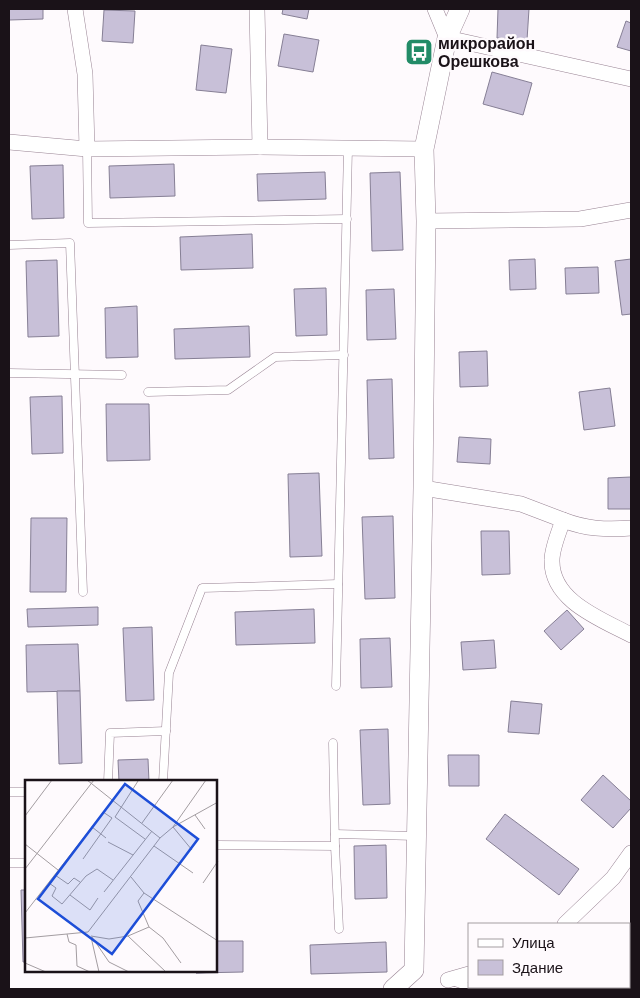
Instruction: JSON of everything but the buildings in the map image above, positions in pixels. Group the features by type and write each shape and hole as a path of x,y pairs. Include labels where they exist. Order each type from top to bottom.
{"street":[{"path":"75,9 86,74 87,149"},
{"path":"257,9 260,147"},
{"path":"435,9 447,38"},
{"path":"393,989 414,970 423,488 426,221 424,149 447,38 460,9"},
{"path":"447,38 631,79"},
{"path":"9,142 87,149 260,147 424,149"},
{"path":"426,221 580,219 631,210"},
{"path":"423,488 521,504 582,527 598,529 631,528"},
{"path":"563,520 552,558 553,576 562,591 578,606 631,636"},
{"path":"566,923 613,878 631,853"},
{"path":"453,984 468,975"}],"lane":[{"path":"336,686 348,148"},
{"path":"87,149 88,223 347,219"},
{"path":"9,245 70,243 83,592"},
{"path":"148,392 228,390 275,357 344,355"},
{"path":"9,373 122,375"},
{"path":"163,780 169,673 202,588 338,584"},
{"path":"108,780 110,733 166,731"},
{"path":"333,743 339,929"},
{"path":"9,792 25,792"},
{"path":"335,834 416,836"},
{"path":"218,845 335,846"},
{"path":"9,863 25,863"},
{"path":"453,984 468,987"}],"place":[{"name":"микрорайон Орешкова","path":"419,52"}]}
